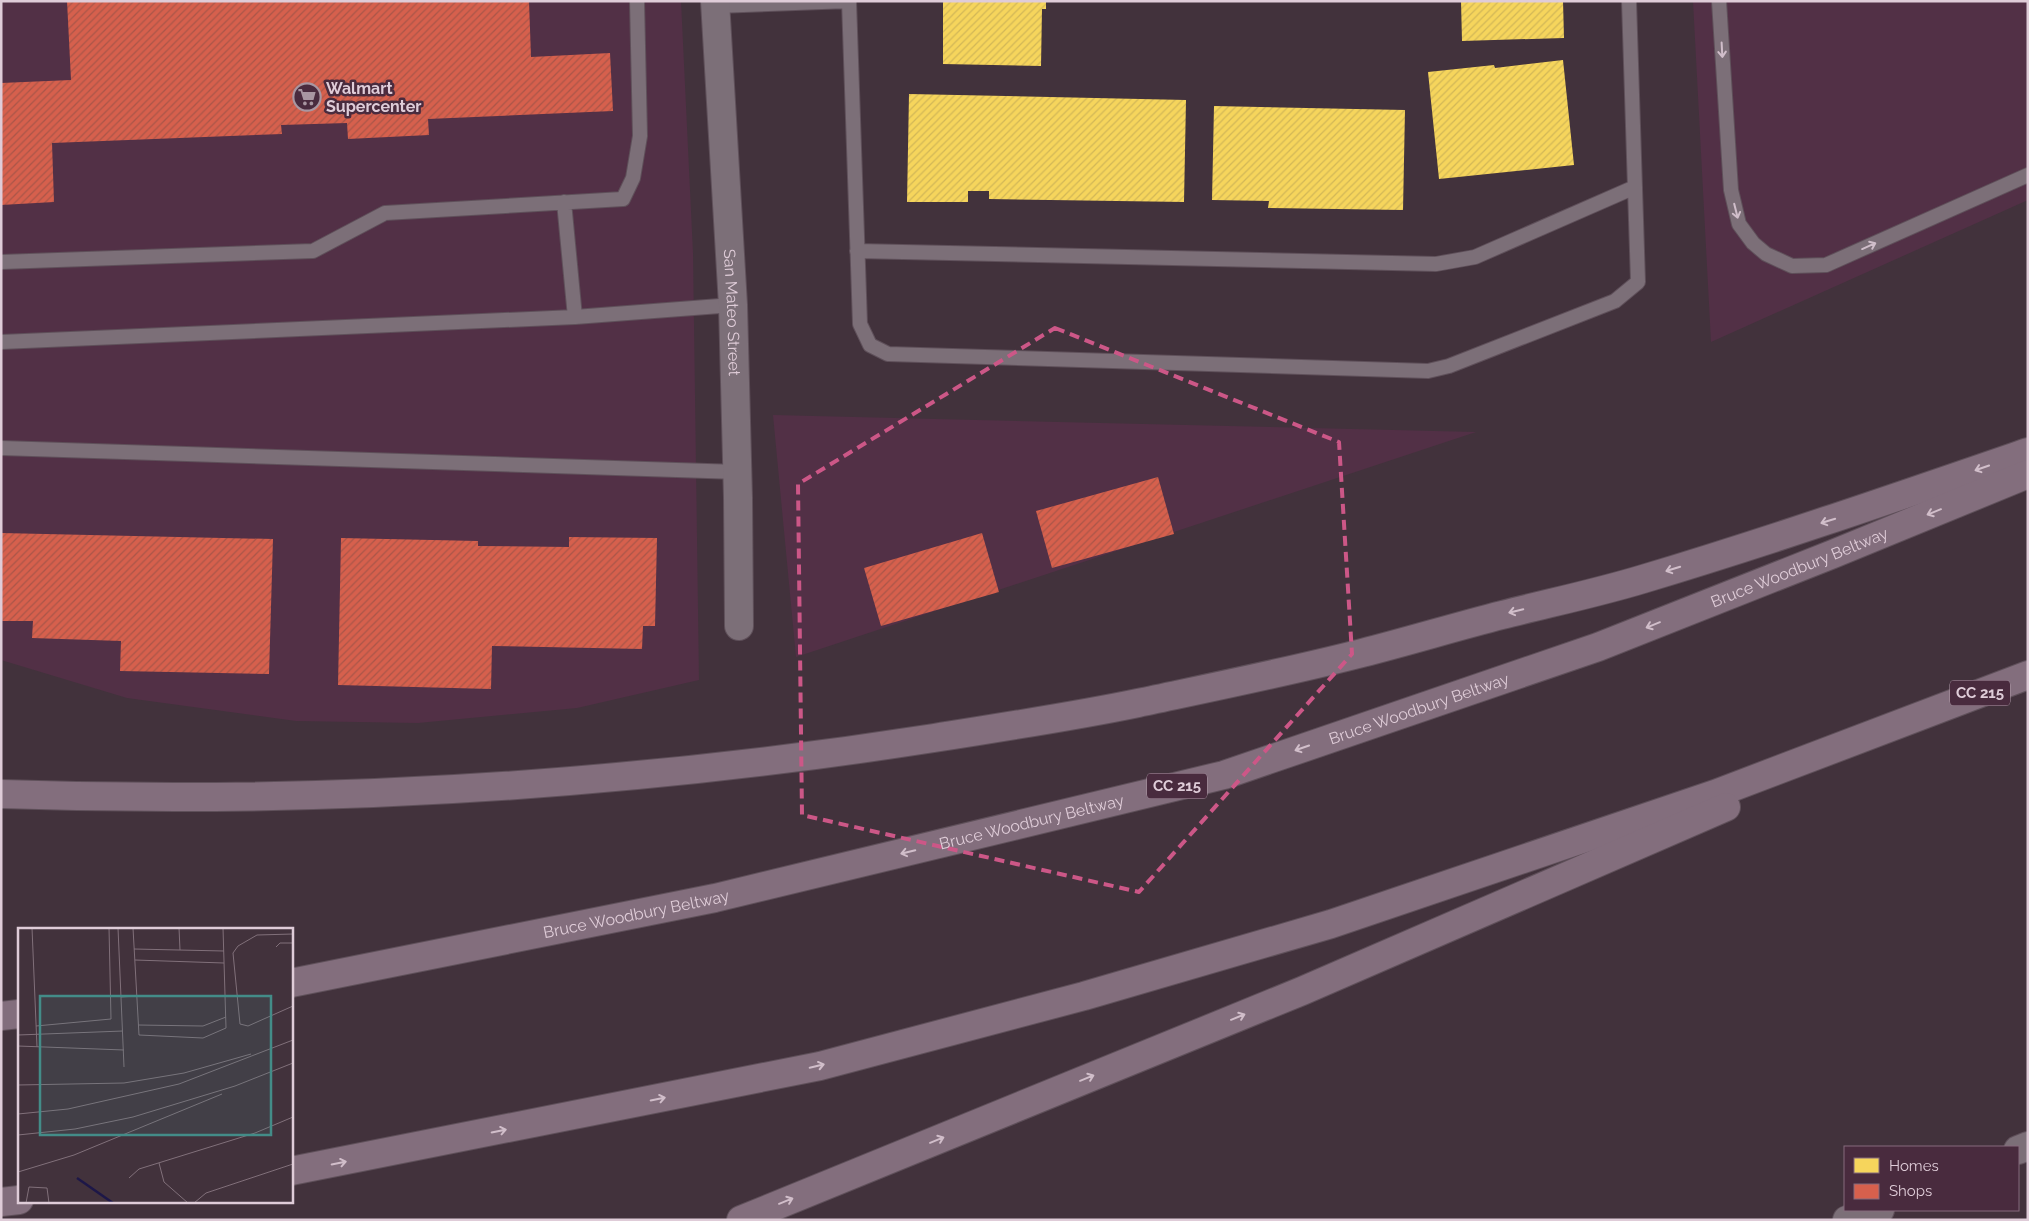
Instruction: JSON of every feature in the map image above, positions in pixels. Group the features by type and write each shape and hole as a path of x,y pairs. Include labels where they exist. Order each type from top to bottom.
{"highway":[{"path":"1,794 182,798 407,792 741,766 1006,727 1134,704 1358,654 1638,580 1835,519 2028,452"},
{"name":"Bruce Woodbury Beltway","path":"292,982 715,898 1224,775 1598,647 2028,474"},
{"name":"CC 215","path":"292,1171 820,1066 1084,996 1331,924 1715,794 2028,675"},
{"path":"741,1220 1311,987 1740,801 1932,711"},
{"path":"1,1016 18,1014"},
{"path":"1,1202 18,1200"}],"street":[{"name":"San Mateo Street","path":"715,3 733,305 738,472 738,626"},
{"path":"1848,1220 1877,1211"}],"lane":[{"path":"1,262 313,251 336,237 385,213 623,199 633,178 640,136 637,1"},
{"path":"715,3 849,1 860,324 870,344 888,354 1428,371 1449,366 1615,301 1638,282 1629,1"},
{"path":"1719,1 1731,190 1739,224 1753,243 1766,254 1792,266 1826,265 2028,175"},
{"path":"858,251 1436,264 1475,257 1635,187"},
{"path":"564,202 575,317"},
{"path":"1,342 575,317 733,305"},
{"path":"1,448 738,472"}],"highlighted area":[{"path":"1055,328 1339,442 1352,654 1139,892 802,815 798,484"}],"shaded area":[{"path":"1,1 681,1 693,253 699,680 577,708 418,723 296,721 127,698 1,660"},
{"path":"1693,1 2028,1 2028,200 1711,342"},
{"path":"773,415 1476,432 796,657"}],"building: Homes":[{"path":"943,1 1046,1 1046,9 1042,9 1041,66 943,64"},
{"path":"1461,1 1563,1 1564,38 1462,41"},
{"path":"1563,60 1574,165 1439,179 1428,72 1494,65 1495,68"},
{"path":"909,94 1186,100 1184,202 989,199 989,191 968,191 968,202 907,202"},
{"path":"1214,106 1405,110 1403,210 1268,208 1269,201 1212,200"}],"building: Shops":[{"name":"Walmart Supercenter","path":"67,1 529,1 531,57 610,53 613,111 428,119 429,135 348,139 347,123 281,125 282,134 52,143 54,202 1,205 1,83 71,80"},
{"path":"1158,477 1174,534 1052,568 1036,511"},
{"path":"1,533 273,539 269,674 120,671 121,641 32,638 33,621 1,621"},
{"path":"982,533 999,592 881,626 864,568"},
{"path":"569,537 657,538 655,626 643,626 642,649 492,646 491,689 338,685 341,538 478,541 478,546 569,547"}],"place":[{"name":"Walmart Supercenter","path":"307,97"}]}
